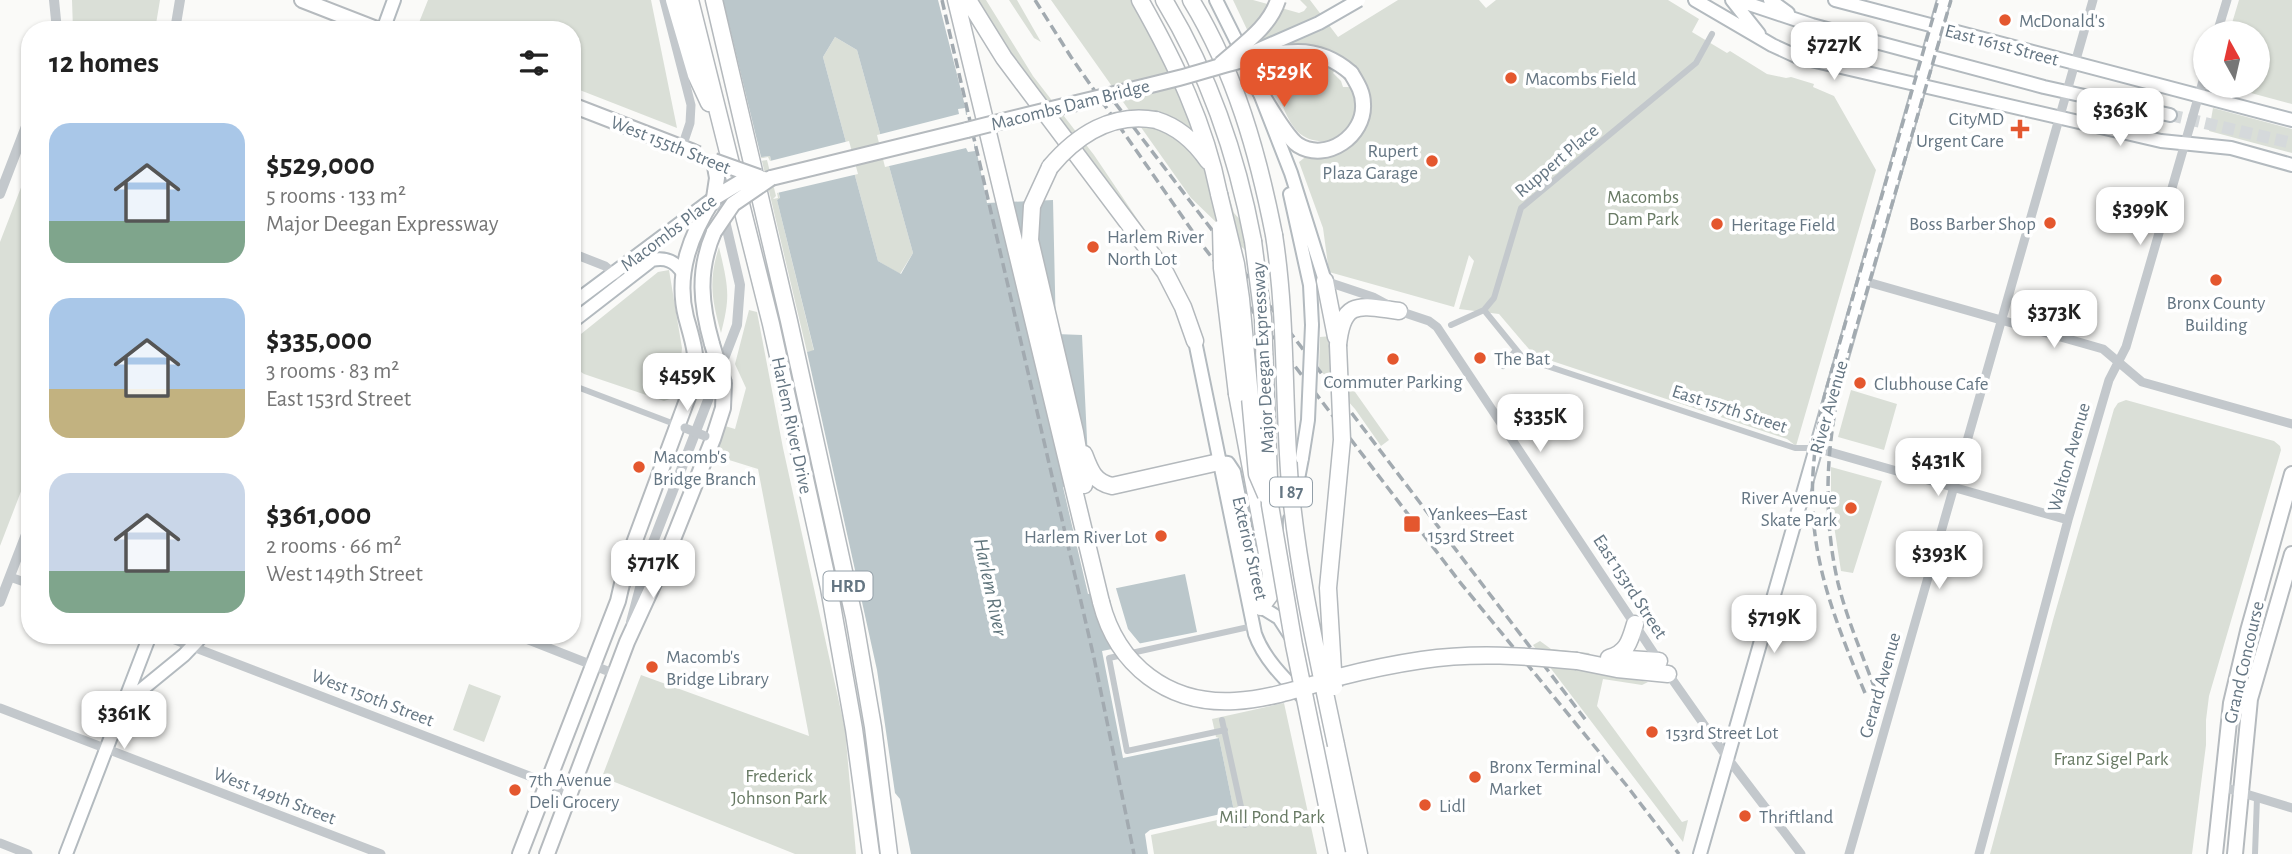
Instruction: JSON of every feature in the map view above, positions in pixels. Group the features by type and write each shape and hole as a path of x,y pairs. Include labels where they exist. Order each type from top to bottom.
{"highway":[{"path":"674,0 696,75 727,141"},
{"name":"Harlem River Drive","path":"690,0 771,324 843,660 871,854"},
{"name":"Harlem River Drive","path":"714,0 789,321 861,652 889,854"},
{"path":"956,0 1103,610 1117,643 1132,663 1154,681 1172,691 1203,699 1232,702 1419,660 1468,655 1515,655 1664,667"},
{"path":"968,0 986,31 1165,272 1183,307 1195,341"},
{"path":"1140,0 1181,77 1204,134 1214,171 1238,275 1257,474 1270,505"},
{"name":"Major Deegan Expressway","path":"1164,0 1194,55 1219,112 1253,240 1263,318 1270,505 1294,645 1337,854"},
{"name":"Major Deegan Expressway","path":"1191,0 1213,40 1241,106 1265,191 1274,235 1284,306 1288,442 1294,519 1306,596 1359,854"},
{"path":"1214,171 1193,141 1176,128 1156,120 1133,118 1109,122 1077,139 1058,157 1036,193 1030,217 1031,252 1075,432 1079,466 1112,607 1126,639 1145,660 1175,681 1194,688 1231,692 1343,676"},
{"path":"1219,194 1222,268 1237,394 1271,575 1270,595 1255,609"},
{"path":"1325,281 1337,322 1342,440 1328,588 1336,745"},
{"path":"1337,322 1355,309 1368,307 1399,311"},
{"path":"1075,432 1092,473 1098,481 1112,485 1219,462"},
{"path":"1613,663 1626,648 1635,624"}],"main road":[{"path":"304,0 358,21"},
{"path":"385,21 394,0"},
{"path":"1216,0 1257,87 1303,209 1325,281"},
{"path":"1220,65 1263,27 1278,0"},
{"name":"Macombs Dam Bridge","path":"771,178 1181,77 1220,65 1289,37 1359,0"},
{"path":"1695,0 1798,57 2161,141 2231,148 2292,165"},
{"path":"1735,0 1763,40"},
{"name":"East 161st Street","path":"1735,0 1796,20 2066,92 2170,115"},
{"path":"1770,0 1796,20"},
{"name":"East 161st Street","path":"1834,0 2193,94"},
{"name":"River Avenue","path":"1700,854 1944,0"},
{"path":"1220,65 1307,52 1332,59 1351,74 1359,86 1363,101 1361,121 1345,142 1324,150 1304,148 1293,141 1257,87"},
{"name":"East 161st Street","path":"2207,98 2292,120"},
{"name":"West 155th Street","path":"581,109 714,161 736,178"},
{"path":"1278,143 1306,261 1311,294 1308,420 1291,514 1288,548 1314,691"},
{"path":"520,854 618,601 627,562 681,426 692,389 697,366 696,351 684,306 683,273 691,240 709,203 717,177 714,161"},
{"path":"547,854 627,642 666,557 709,437 723,408 724,383 704,311 701,287 705,255 736,178"},
{"name":"Macombs Place","path":"581,313 618,277 736,178 771,178"},
{"path":"714,232 733,204 771,178"},
{"name":"Macombs Place","path":"581,299 618,277 660,258 675,263 683,273"},
{"name":"Exterior Street","path":"1195,341 1219,462 1231,465 1234,472 1255,609 1253,626 1260,647 1270,662 1318,713"},
{"name":"Grand Concourse","path":"2215,854 2231,703 2248,631 2292,474"},
{"name":"Grand Concourse","path":"2235,854 2246,719 2292,554"},
{"name":"Exterior Street","path":"1255,609 1273,613 1284,624 1314,691 1347,854"},
{"path":"66,854 147,644"},
{"path":"124,705 195,644"}],"street":[{"path":"54,0 56,21"},
{"path":"176,21 180,0"},
{"path":"664,0 690,97 690,123 682,147"},
{"name":"Gerard Avenue","path":"1849,854 2093,0"},
{"path":"2221,21 2227,0"},
{"name":"Ruppert Place","path":"1484,310 1494,298 1499,286 1521,208 1696,63 1712,34"},
{"name":"Walton Avenue","path":"1979,854 2068,520 2109,380 2127,344 2198,98"},
{"path":"581,108 692,150 702,158 713,173 739,276 741,302 730,346 650,550 627,642"},
{"path":"0,194 21,139"},
{"path":"581,256 605,265 618,277"},
{"path":"1325,281 1373,297 1399,311"},
{"path":"1864,281 2103,349 2142,382 2292,424"},
{"path":"1451,326 1484,310"},
{"name":"East 157th Street","path":"1484,310 1524,358 1795,449 1816,448 2068,520"},
{"name":"East 153rd Street","path":"1399,311 1429,321 1440,331 1664,667 1726,756 1801,854"},
{"path":"1503,366 1516,350"},
{"path":"581,389 709,437"},
{"path":"0,602 21,548"},
{"path":"650,550 666,557"},
{"path":"618,601 635,566 650,550"},
{"path":"10,577 21,581"},
{"path":"1224,730 1128,751 1109,658 1253,626"},
{"name":"West 150th Street","path":"184,644 571,792"},
{"path":"539,644 615,674"},
{"name":"West 149th Street","path":"0,708 381,854"},
{"path":"1222,720 1245,825"},
{"path":"2222,787 2292,808"},
{"path":"2255,854 2257,798"},
{"path":"0,843 28,854"}],"green space":[{"path":"72,0 160,0 156,21 73,21"},
{"path":"428,0 651,0 677,128 581,91 581,21 420,21"},
{"path":"974,0 986,0 1033,76 1094,155 1144,229 1142,231 1000,42"},
{"path":"1009,0 1017,0 1041,42 1034,38"},
{"path":"1051,0 1148,0 1221,168 1234,213 1243,223 1245,250 1191,198"},
{"name":"Macombs Dam Park","path":"1233,0 1253,0 1299,13 1307,7 1300,0 1310,0 1338,37 1398,0 1479,0 1486,8 1496,0 1668,0 1699,19 1692,32 1727,53 1730,51 1767,74 1814,84 1813,87 1834,96 1876,170 1796,446 1787,439 1534,355 1499,314 1459,309 1474,261 1469,255 1454,307 1329,272 1323,228 1299,162 1308,155 1327,156 1340,152 1356,140 1370,113 1369,93 1359,73 1344,57 1333,73 1343,87 1352,87 1355,105 1352,122 1340,136 1328,141 1314,140 1302,135 1288,118"},
{"path":"2239,0 2292,0 2292,104 2270,98 2270,21 2233,21"},
{"path":"835,37 857,50 913,253 900,274 878,261 823,57"},
{"path":"2213,108 2292,129 2292,153 2209,131"},
{"path":"770,156 780,199 777,200 814,351 807,352 761,157"},
{"path":"21,187 21,491 0,546 0,242"},
{"path":"719,247 727,290 721,333 712,290 713,270"},
{"path":"669,270 682,348 679,381 673,398 664,401 581,372 581,334 658,272"},
{"name":"Frederick Johnson Park","path":"749,310 757,312 783,448 845,729 856,854 795,854 602,777 641,675 809,736 758,469 713,455 725,426 735,429 746,388 735,364"},
{"path":"1344,335 1348,382 1389,440 1381,446 1355,409 1319,369 1320,337"},
{"path":"1851,390 1897,404 1884,450 1838,437"},
{"name":"Franz Sigel Park","path":"2126,400 2274,441 2281,450 2209,696 2206,745 2192,854 1990,854 2053,620 2114,409 2118,403"},
{"name":"River Avenue Skate Park","path":"1831,467 1882,481 1853,573 1841,571 1831,506"},
{"path":"1540,641 1551,649 1589,653 1604,674 1648,682 1642,685 1603,679 1597,706 1682,822 1688,820 1683,842 1533,645"},
{"path":"469,684 501,696 484,742 453,730"},
{"name":"Mill Pond Park","path":"1284,703 1317,854 1154,854 1151,835 1235,816 1219,738 1216,737 1212,719"}],"water":[{"name":"Harlem River","path":"723,0 938,0 987,203 1053,200 1056,334 1082,335 1089,481 1063,487 1088,594 1185,574 1197,632 1102,651 1123,758 1219,738 1234,811 1150,830 1145,834 1148,854 911,854 900,799 895,793 877,670 807,352 814,350 777,200 780,198 770,156 761,157","holes":["835,37 857,50 913,253 901,274 878,261 823,57"]}],"pier":[{"path":"965,108 966,115 971,114 978,143 974,144 975,151 968,152 966,148 885,167 877,135 959,114 958,109"},
{"path":"849,141 858,174 777,193 778,198 773,199 776,196 767,160 758,159 768,157 770,161"},
{"path":"1115,585 1128,629 1142,646 1114,652 1103,634 1091,590"}],"tunnel":[{"path":"2170,115 2292,143"}],"railway":[{"path":"942,0 1094,658 1134,854"},
{"path":"1035,0 1071,57 1200,242 1459,581 1627,786 1679,854"},
{"path":"1865,693 1835,616 1817,547 1813,513 1817,437 1825,394 1938,0"},
{"path":"1875,689 1846,610 1833,557 1828,503 1830,449 1844,370 1951,0"},
{"path":"1106,91 1588,723"}],"place":[{"name":"McDonald's","path":"2005,20"},
{"name":"Macombs Field","path":"1511,78"},
{"name":"CityMD Urgent Care","path":"2020,129"},
{"name":"Rupert Plaza Garage","path":"1432,161"},
{"name":"Boss Barber Shop","path":"2050,223"},
{"name":"Heritage Field","path":"1717,224"},
{"name":"Harlem River North Lot","path":"1093,247"},
{"name":"Bronx County Building","path":"2216,280"},
{"name":"The Bat","path":"1480,358"},
{"name":"Commuter Parking","path":"1393,359"},
{"name":"Clubhouse Cafe","path":"1860,383"},
{"name":"Macomb's Bridge Branch","path":"639,467"},
{"name":"River Avenue Skate Park","path":"1851,508"},
{"name":"Yankees–East 153rd Street","path":"1412,524"},
{"name":"Harlem River Lot","path":"1161,536"},
{"name":"Macomb's Bridge Library","path":"652,667"},
{"name":"153rd Street Lot","path":"1652,732"},
{"name":"Bronx Terminal Market","path":"1475,777"},
{"name":"7th Avenue Deli Grocery","path":"515,790"},
{"name":"Lidl","path":"1425,805"},
{"name":"Thriftland","path":"1745,816"}]}
